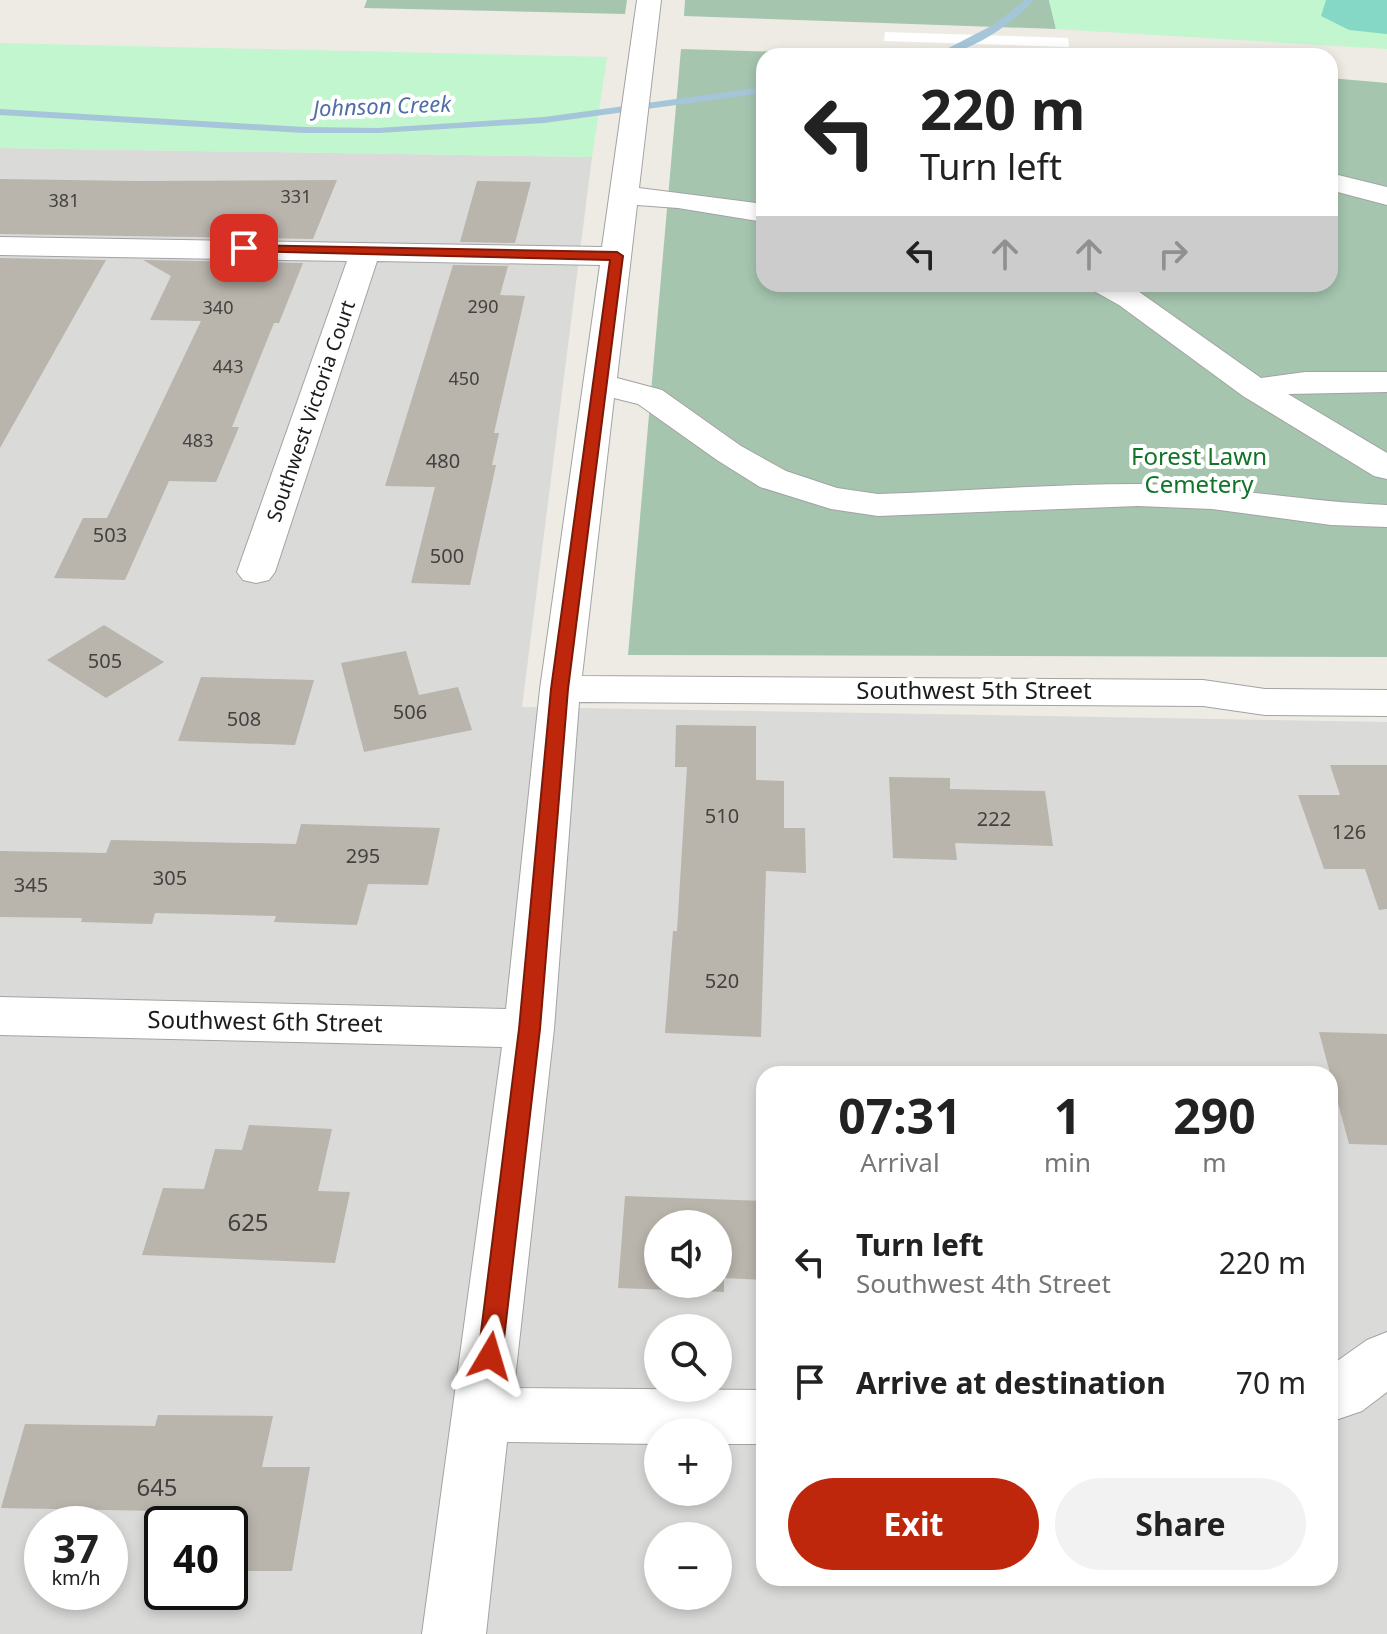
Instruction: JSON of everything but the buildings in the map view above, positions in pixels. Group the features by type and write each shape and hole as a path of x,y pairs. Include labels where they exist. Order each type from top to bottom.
{"street":[{"path":"454,1634 529,1029 560,689 649,0"},
{"path":"1338,183 1387,196"},
{"path":"624,195 678,199 756,212"},
{"path":"0,246 617,256"},
{"name":"Southwest Victoria Court","path":"256,572 366,250"},
{"path":"1119,292 1255,389 1387,468"},
{"path":"1255,389 1305,382 1387,382"},
{"path":"599,384 650,397 729,453 773,479 801,490 843,500 892,505 1138,495 1212,498 1331,514 1387,516"},
{"name":"Southwest 5th Street","path":"560,689 1203,693 1265,702 1387,703"},
{"name":"Southwest 6th Street","path":"0,1016 529,1029"},
{"path":"1338,1393 1387,1358"},
{"path":"483,1415 756,1417"}],"shaded area":[{"path":"1326,0 1387,0 1387,34 1349,30 1321,16"},
{"path":"0,148 592,157 522,707 1387,722 1387,1634 0,1634"}],"green space":[{"path":"367,0 627,0 625,14 364,8"},
{"path":"685,0 1049,0 1056,29 684,16"},
{"path":"1049,0 1387,0 1387,49 1056,29"},
{"path":"0,43 607,57 592,157 0,148"},
{"name":"Forest Lawn Cemetery","path":"681,49 756,51 756,292 1338,292 1338,79 1387,83 1387,657 628,655"}],"pier":[{"path":"885,32 1068,38 1069,47 884,41"}],"waterway":[{"name":"Johnson Creek","path":"956,48 987,33 1030,0"},
{"name":"Johnson Creek","path":"0,112 304,130 378,131 544,120 756,91"}],"route":[{"path":"244,248 617,256 560,689 529,1029 490,1356"}]}
